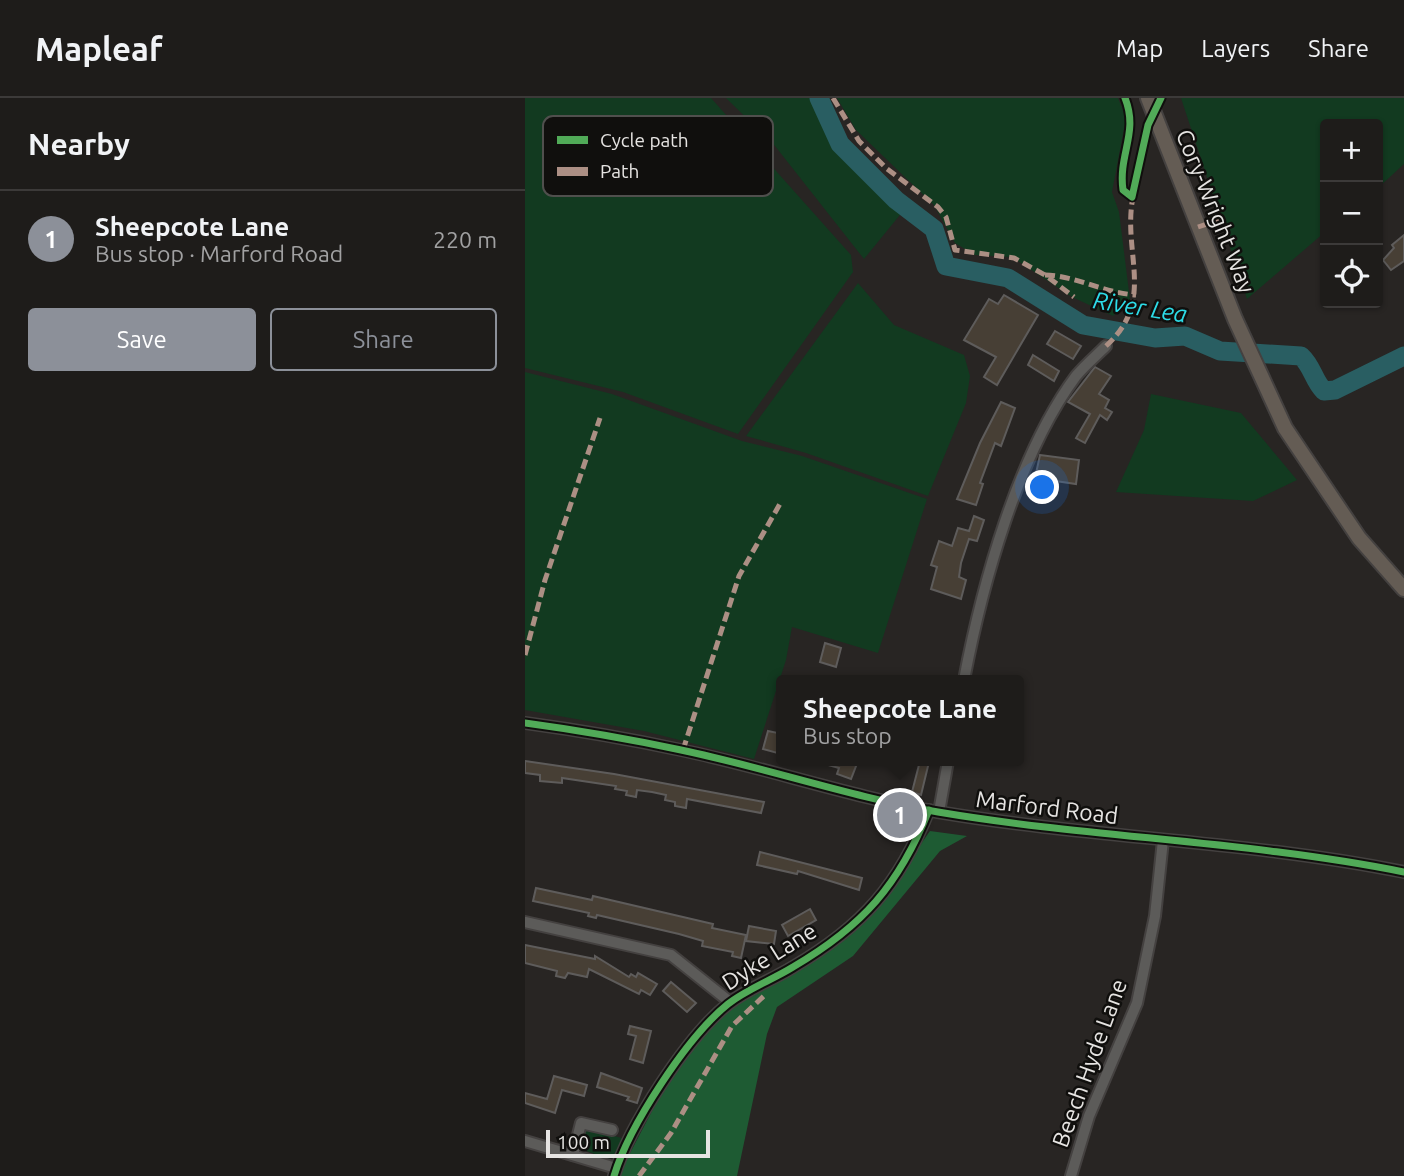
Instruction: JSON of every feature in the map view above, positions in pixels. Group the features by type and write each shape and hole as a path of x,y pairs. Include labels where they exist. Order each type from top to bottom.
{"main road":[{"name":"Cory-Wright Way","path":"1148,98 1243,340 1292,439 1359,538 1404,589"}],"street":[{"path":"965,675 1006,522 1031,456 1077,375 1106,346"},
{"name":"Marford Road","path":"525,723 683,750 832,789 934,811 1163,840 1298,853 1404,872"},
{"name":"Dyke Lane","path":"615,1172 655,1093 694,1037 730,1002 802,961 873,907 904,866 934,811 947,766"},
{"name":"Beech Hyde Lane","path":"1071,1176 1089,1116 1137,1003 1155,916 1163,840"},
{"path":"525,922 671,955 730,1002"},
{"path":"573,1155 581,1123 612,1130"},
{"path":"525,1141 573,1155 615,1172"}],"green space":[{"path":"525,98 711,98 727,116 543,116 543,196 773,196 773,168 851,255 853,272 738,434 623,392 525,368"},
{"path":"726,98 812,98 832,140 904,210 864,259 773,144 773,116 744,116"},
{"path":"837,98 1118,98 1126,118 1112,192 1119,212 1130,300 1113,316 1072,297 1012,257 975,255 955,243 934,205 856,130"},
{"path":"1181,98 1404,98 1404,164 1383,183 1383,119 1320,119 1320,236 1247,299"},
{"path":"858,283 894,325 964,355 970,376 966,403 928,496 806,453 746,436"},
{"path":"525,372 612,394 742,441 802,456 927,499 878,653 792,627 786,660 781,675 776,675 776,691 754,759 644,731 525,710"},
{"path":"1151,394 1241,413 1297,480 1253,501 1116,492 1144,430"},
{"path":"930,831 967,836 940,851 853,956 777,1007 767,1034 737,1176 618,1176 663,1090 699,1038 739,999 877,906"},
{"path":"586,1129 622,1138 616,1155 608,1159 581,1149 579,1143"}],"building":[{"path":"1404,235 1404,261 1391,270 1383,260 1394,248 1392,245"},
{"path":"1004,295 1038,315 997,385 984,377 996,357 964,340 989,299 998,304"},
{"path":"1055,331 1081,346 1073,359 1047,344"},
{"path":"1033,355 1059,371 1054,381 1028,365"},
{"path":"1095,367 1111,376 1099,394 1109,400 1105,408 1112,412 1107,420 1100,415 1085,443 1076,438 1090,414 1068,402"},
{"path":"1001,402 1015,408 1001,446 995,443 980,483 983,484 976,505 957,499 980,443"},
{"path":"1040,455 1079,460 1076,484 1035,478"},
{"path":"974,516 984,520 977,541 969,539 961,563 959,577 966,580 961,599 931,589 937,567 931,565 939,541 952,546 958,528 969,531"},
{"path":"825,643 841,648 836,667 820,662"},
{"path":"768,731 776,733 776,753 763,749"},
{"path":"525,761 614,774 764,802 761,813 687,799 686,808 665,800 666,795 652,792 637,790 636,797 626,795 627,791 615,789 616,786 562,778 562,783 540,781 540,775 525,773"},
{"path":"832,766 856,766 851,779 837,774 839,768"},
{"path":"919,766 928,766 921,795 912,792"},
{"path":"760,852 862,878 859,890 798,871 797,874 757,865"},
{"path":"536,888 592,900 593,896 713,924 712,928 746,935 741,958 732,956 733,952 702,946 703,941 679,934 597,915 596,918 588,916 589,913 533,901"},
{"path":"810,909 816,920 788,936 782,925"},
{"path":"749,926 776,931 774,944 746,941"},
{"path":"525,945 595,959 595,956 629,977 631,974 636,977 638,973 657,984 650,995 641,990 639,994 589,969 587,977 568,973 565,978 556,976 557,971 525,963"},
{"path":"671,982 696,1003 687,1012 663,991"},
{"path":"630,1026 651,1031 643,1063 630,1059 636,1036 628,1034"},
{"path":"601,1073 642,1088 637,1103 627,1100 629,1097 597,1087"},
{"path":"554,1076 587,1085 584,1096 562,1090 555,1113 525,1103 525,1093 547,1099"}],"waterway":[{"name":"River Lea","path":"819,98 840,144 896,200 934,229 946,266 1008,278 1083,325 1155,338 1185,336 1220,351 1301,356 1324,391 1335,390 1404,356"}],"marked path":[{"path":"833,98 859,141 886,168 938,207 946,217 955,250 1014,258 1045,275 1074,297"},
{"path":"1106,346 1122,328 1134,292 1131,234 1134,192"},
{"path":"1198,227 1219,220"},
{"path":"1045,275 1136,295"},
{"path":"525,655 545,580 600,418"},
{"path":"683,750 739,576 781,502"},
{"path":"639,1176 671,1133 732,1026 766,994"}],"cycle path":[{"path":"1125,98 1130,122 1122,177 1123,190 1132,197 1148,125 1161,98"},
{"path":"525,723 681,750 873,799 938,812 1054,828 1288,853 1404,872"},
{"path":"614,1176 646,1108 695,1038 728,1004 818,952 859,919 891,882 905,860 929,810"}],"place":[{"name":"Sheepcote Lane","path":"900,815"}]}
